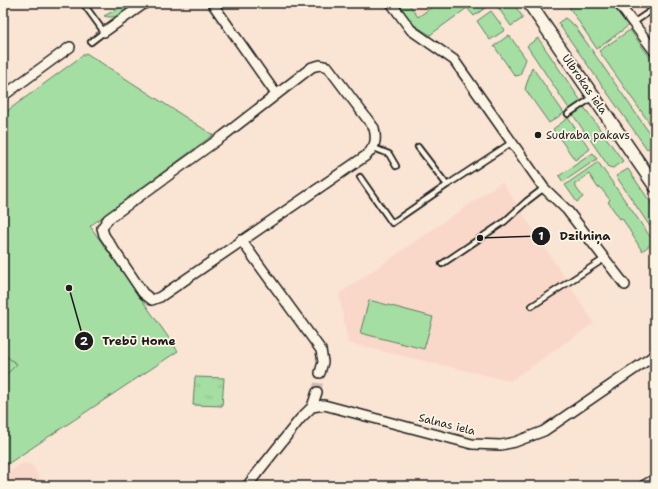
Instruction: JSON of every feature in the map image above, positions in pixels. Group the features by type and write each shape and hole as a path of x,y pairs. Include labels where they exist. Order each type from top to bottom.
{"main road":[{"name":"Ulbrokas iela","path":"529,3 653,179"}],"street":[{"path":"104,32 145,3"},
{"path":"212,3 276,94"},
{"path":"391,3 410,30 454,60 544,188 568,210 624,285"},
{"path":"618,3 655,52"},
{"path":"3,96 70,47"},
{"path":"320,65 328,67 374,128 377,140 374,148 367,155 160,297 152,300 143,293 104,235 102,228 108,219 223,136 276,94 312,67 320,65"},
{"path":"241,240 321,350 323,362 320,373"},
{"path":"652,357 655,367"},
{"name":"Salnas iela","path":"312,407 324,405 472,444 501,444 515,442 544,431 652,357"},
{"path":"247,486 300,419 312,407 317,392"},
{"path":"644,486 655,479"}],"lane":[{"path":"83,3 104,32 91,42"},
{"path":"633,23 655,8"},
{"path":"568,114 594,97"},
{"path":"360,177 392,223 511,143"},
{"path":"418,147 447,185"},
{"path":"374,148 388,154 396,166"},
{"path":"442,264 504,222 544,188"},
{"path":"532,306 604,259"}],"shaded area":[{"path":"396,3 438,3 417,17"},
{"path":"502,182 594,323 510,381 348,343 339,294"},
{"path":"23,463 32,465 44,486 3,486 3,477"}],"green space":[{"path":"129,3 137,3 118,16 104,16"},
{"path":"397,3 408,3 418,17 438,3 487,3 489,5 474,16 467,8 430,35 411,23"},
{"path":"495,3 513,3 522,16 522,19 511,26"},
{"path":"573,3 611,3 628,26 597,49 569,7"},
{"path":"491,11 505,30 490,40 477,21"},
{"path":"565,18 575,26 655,141 654,145 647,149 558,23"},
{"path":"630,30 655,64 655,131 599,51"},
{"path":"509,35 526,59 520,75 515,76 494,46"},
{"path":"538,38 581,101 570,110 527,46"},
{"path":"86,53 213,135 90,226 178,351 3,467 3,114"},
{"path":"532,67 564,113 549,123 525,89"},
{"path":"584,107 623,161 613,168 609,167 573,115"},
{"path":"568,118 590,149 575,160 553,129"},
{"path":"593,153 597,159 563,182 559,176"},
{"path":"598,162 654,242 642,251 622,218 620,219 608,202 610,200 600,187 598,188 589,174 574,185 583,197 577,202 565,185"},
{"path":"628,169 655,209 655,234 616,176"},
{"path":"369,300 433,317 424,349 360,333"},
{"path":"3,354 17,364 3,378"},
{"path":"195,377 224,378 222,406 193,405"}],"tunnel":[{"path":"317,392 320,373"}],"place":[{"name":"Sudraba pakavs","path":"538,135"},
{"name":"Dzilniņa","path":"480,238"},
{"name":"Trebū Home","path":"69,288"}]}
